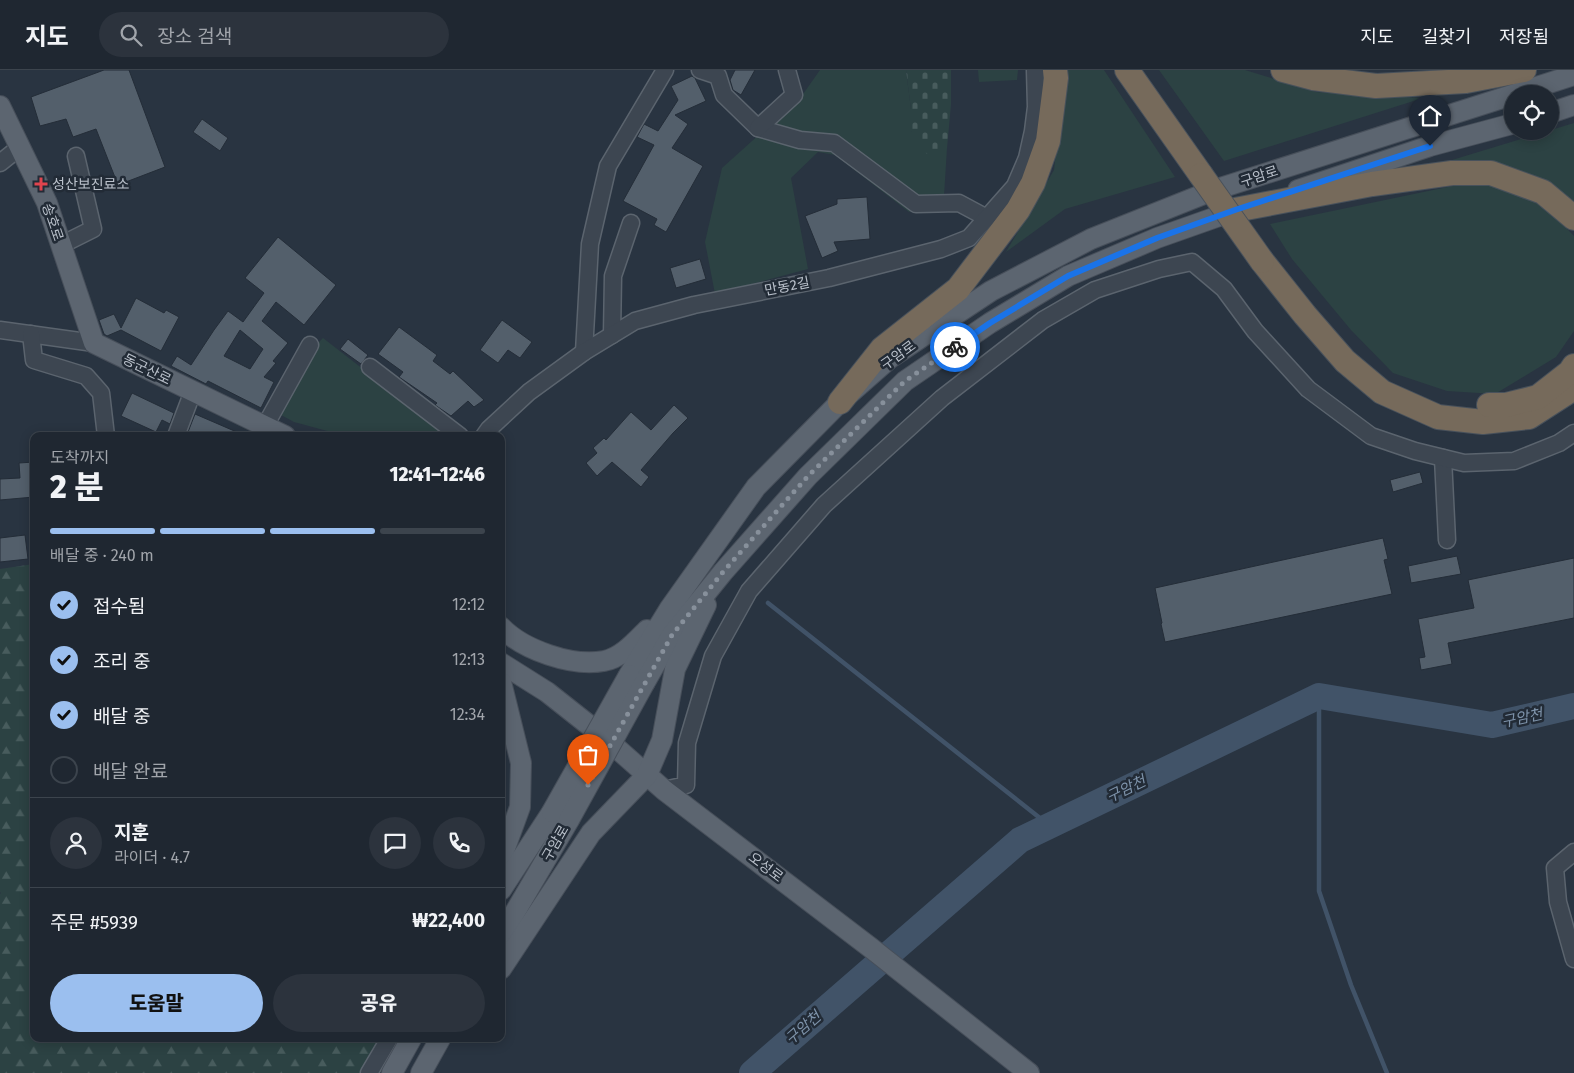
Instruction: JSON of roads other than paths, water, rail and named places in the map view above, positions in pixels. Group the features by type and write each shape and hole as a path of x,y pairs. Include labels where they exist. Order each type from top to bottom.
{"highway":[{"path":"840,402 882,349 958,289 1018,210 1033,183 1048,141 1056,78 1055,70"},
{"path":"1127,70 1207,172 1268,257 1305,315 1345,361 1382,392 1438,417 1483,422 1529,417 1574,388"},
{"path":"1145,70 1207,172"},
{"path":"1283,70 1313,78 1376,86 1466,81 1524,70"},
{"path":"1235,210 1372,184 1452,173 1491,173 1544,192 1574,218"},
{"path":"1268,257 1344,342 1382,375 1426,398 1469,405 1506,405 1538,397 1570,372 1574,366"}],"main road":[{"name":"구암로","path":"1542,85 1574,75"},
{"name":"구암로","path":"505,928 560,816 637,679 670,608 756,487 840,402 890,358 992,291 1091,239 1214,190 1504,97"},
{"path":"1559,110 1574,105"},
{"name":"송호로","path":"0,106 47,202 94,343"},
{"name":"구암로","path":"637,679 723,572 808,476 905,381 990,323 1068,276 1157,238 1235,210 1430,146 1504,126"},
{"name":"동군산로","path":"94,343 277,432"},
{"path":"505,963 591,832 647,775 662,740 675,669 723,572"},
{"path":"505,631 540,653 579,661 605,661 624,652 670,608"},
{"path":"505,653 547,692"},
{"name":"오성로","path":"505,666 547,692 604,737 664,790 871,948 1030,1073"},
{"path":"505,698 521,763 520,807 505,848"},
{"name":"구암로","path":"505,885 560,816"},
{"path":"392,1073 409,1042"},
{"path":"421,1073 438,1042"}],"street":[{"path":"584,352 590,244 608,166 665,70"},
{"path":"700,70 718,76 724,95 758,128 800,140 834,143 916,204 959,203 987,218"},
{"path":"758,128 794,95 787,70"},
{"name":"만동2길","path":"484,432 529,392 584,352 635,321 694,305 829,278 941,249 969,238 1015,186 1027,158 1034,131 1036,107 1035,70"},
{"path":"0,163 20,147"},
{"path":"61,245 93,230 76,156"},
{"path":"612,335 613,276 631,223"},
{"path":"664,790 686,785 687,743 713,656 749,591 824,505 942,398 1043,320 1095,290 1159,269 1192,262 1224,289 1255,331 1308,389 1370,436 1416,451 1464,463 1514,461 1559,443 1574,433"},
{"name":"동군산로","path":"0,330 94,343"},
{"path":"31,334 34,360 86,376 101,393 106,432"},
{"path":"265,426 310,345"},
{"path":"370,367 455,432"},
{"path":"178,432 193,391"},
{"path":"1443,458 1447,540"},
{"path":"505,834 520,807"},
{"path":"1574,852 1555,868 1558,902 1574,959"},
{"path":"369,1073 386,1042"}],"waterway":[{"path":"768,603 1050,826"},
{"path":"1319,696 1319,891 1351,985 1387,1073"},
{"name":"구암천","path":"752,1073 1020,840 1319,696 1492,725 1574,706"}],"place":[{"name":"성산보진료소","path":"41,184"}]}
